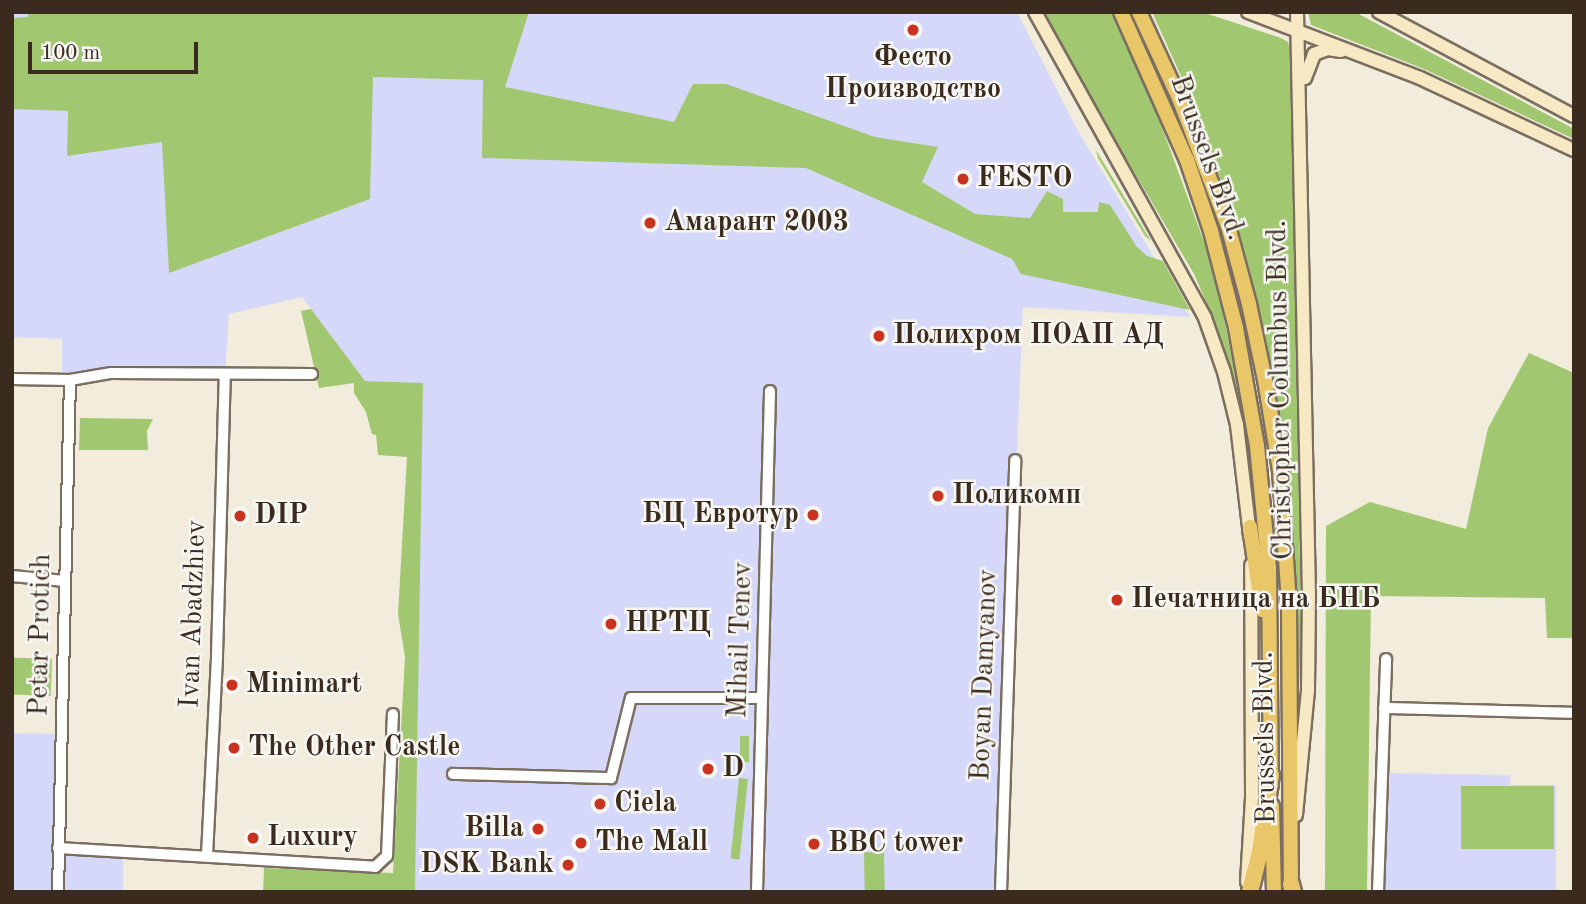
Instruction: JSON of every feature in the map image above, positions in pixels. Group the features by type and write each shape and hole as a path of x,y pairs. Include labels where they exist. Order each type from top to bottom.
{"highway":[{"path":"1248,892 1260,852 1271,775"}],"main road":[{"name":"Christopher Columbus Blvd.","path":"1035,12 1205,318 1230,391 1244,460 1250,527 1252,797 1248,892"},
{"name":"Brussels Blvd.","path":"1121,12 1163,102 1211,231 1237,328 1257,446 1269,568 1270,660"},
{"name":"Brussels Blvd.","path":"1139,12 1179,98 1228,226 1250,304 1280,471 1289,604 1291,857"},
{"path":"1248,12 1298,29 1443,88 1574,150"},
{"name":"Christopher Columbus Blvd.","path":"1292,889 1291,857 1308,690 1301,96 1297,12"},
{"path":"1380,12 1574,116"},
{"path":"1301,96 1308,65 1314,54 1328,49 1357,52"},
{"path":"1250,527 1270,660 1274,892"}],"street":[{"path":"12,379 70,380 111,373 312,374"},
{"name":"Ivan Abadzhiev","path":"206,855 217,654 225,374"},
{"name":"Petar Protich","path":"58,892 70,380"},
{"name":"Mihail Tenev","path":"757,892 770,391"},
{"name":"Boyan Damyanov","path":"1001,892 1014,460"},
{"path":"12,576 65,582"},
{"path":"1378,892 1386,659"},
{"path":"453,774 611,778 631,698 760,698"},
{"path":"1384,708 1574,713"},
{"path":"58,848 375,867 387,856 393,714"}],"shaded area":[{"path":"12,12 1017,12 1078,131 1190,317 1023,307 999,892 415,892 422,383 365,381 302,297 229,314 225,374 111,373 70,380 62,371 62,339 12,337"},
{"path":"12,733 61,734 58,847 123,851 123,892 12,892"},
{"path":"1390,773 1511,775 1510,785 1556,785 1556,892 1384,892"}],"green space":[{"path":"29,12 529,12 505,87 674,122 693,84 726,84 875,137 938,147 922,182 975,214 1030,218 1047,191 1063,199 1063,212 1098,212 1099,202 1110,205 1137,247 1147,256 1163,261 1190,310 1021,274 1012,259 806,168 482,158 483,80 373,77 370,199 169,273 162,142 67,156 68,111 12,109 12,18 28,17"},
{"path":"1045,12 1111,12 1157,114 1213,266 1246,424 1214,320 1194,274 1075,71"},
{"path":"1152,12 1205,13 1281,38 1288,42 1292,56 1301,623 1298,732 1292,511 1275,382 1237,224 1191,98"},
{"path":"1308,12 1355,12 1574,129 1574,139 1424,69 1311,25"},
{"path":"1096,150 1151,241 1145,236 1098,158"},
{"path":"311,309 365,381 423,383 415,892 263,892 264,868 393,873 405,657 398,614 407,457 378,455 376,435 372,434 366,412 354,393 354,383 319,388 301,311"},
{"path":"1529,353 1574,373 1574,638 1547,638 1545,598 1371,596 1367,892 1325,892 1326,526 1370,502 1466,529 1488,428"},
{"path":"80,418 153,419 147,431 148,450 79,450"},
{"path":"12,658 52,659 51,696 12,695"},
{"path":"740,736 749,736 749,762 740,762"},
{"path":"739,778 748,779 739,859 731,859"},
{"path":"1461,786 1554,786 1554,849 1461,849"},
{"path":"864,852 884,852 885,892 865,892"}],"place":[{"name":"Фесто Производство","path":"913,30"},
{"name":"FESTO","path":"963,179"},
{"name":"Амарант 2003","path":"650,223"},
{"name":"Полихром ПОАП АД","path":"879,336"},
{"name":"Поликомп","path":"938,496"},
{"name":"БЦ Евротур","path":"813,515"},
{"name":"DIP","path":"240,516"},
{"name":"Печатница на БНБ","path":"1117,600"},
{"name":"НРТЦ","path":"611,624"},
{"name":"Minimart","path":"232,685"},
{"name":"The Other Castle","path":"234,748"},
{"name":"D","path":"708,769"},
{"name":"Ciela","path":"600,804"},
{"name":"Billa","path":"538,829"},
{"name":"Luxury","path":"253,838"},
{"name":"The Mall","path":"581,843"},
{"name":"BBC tower","path":"814,844"},
{"name":"DSK Bank","path":"568,865"}]}
